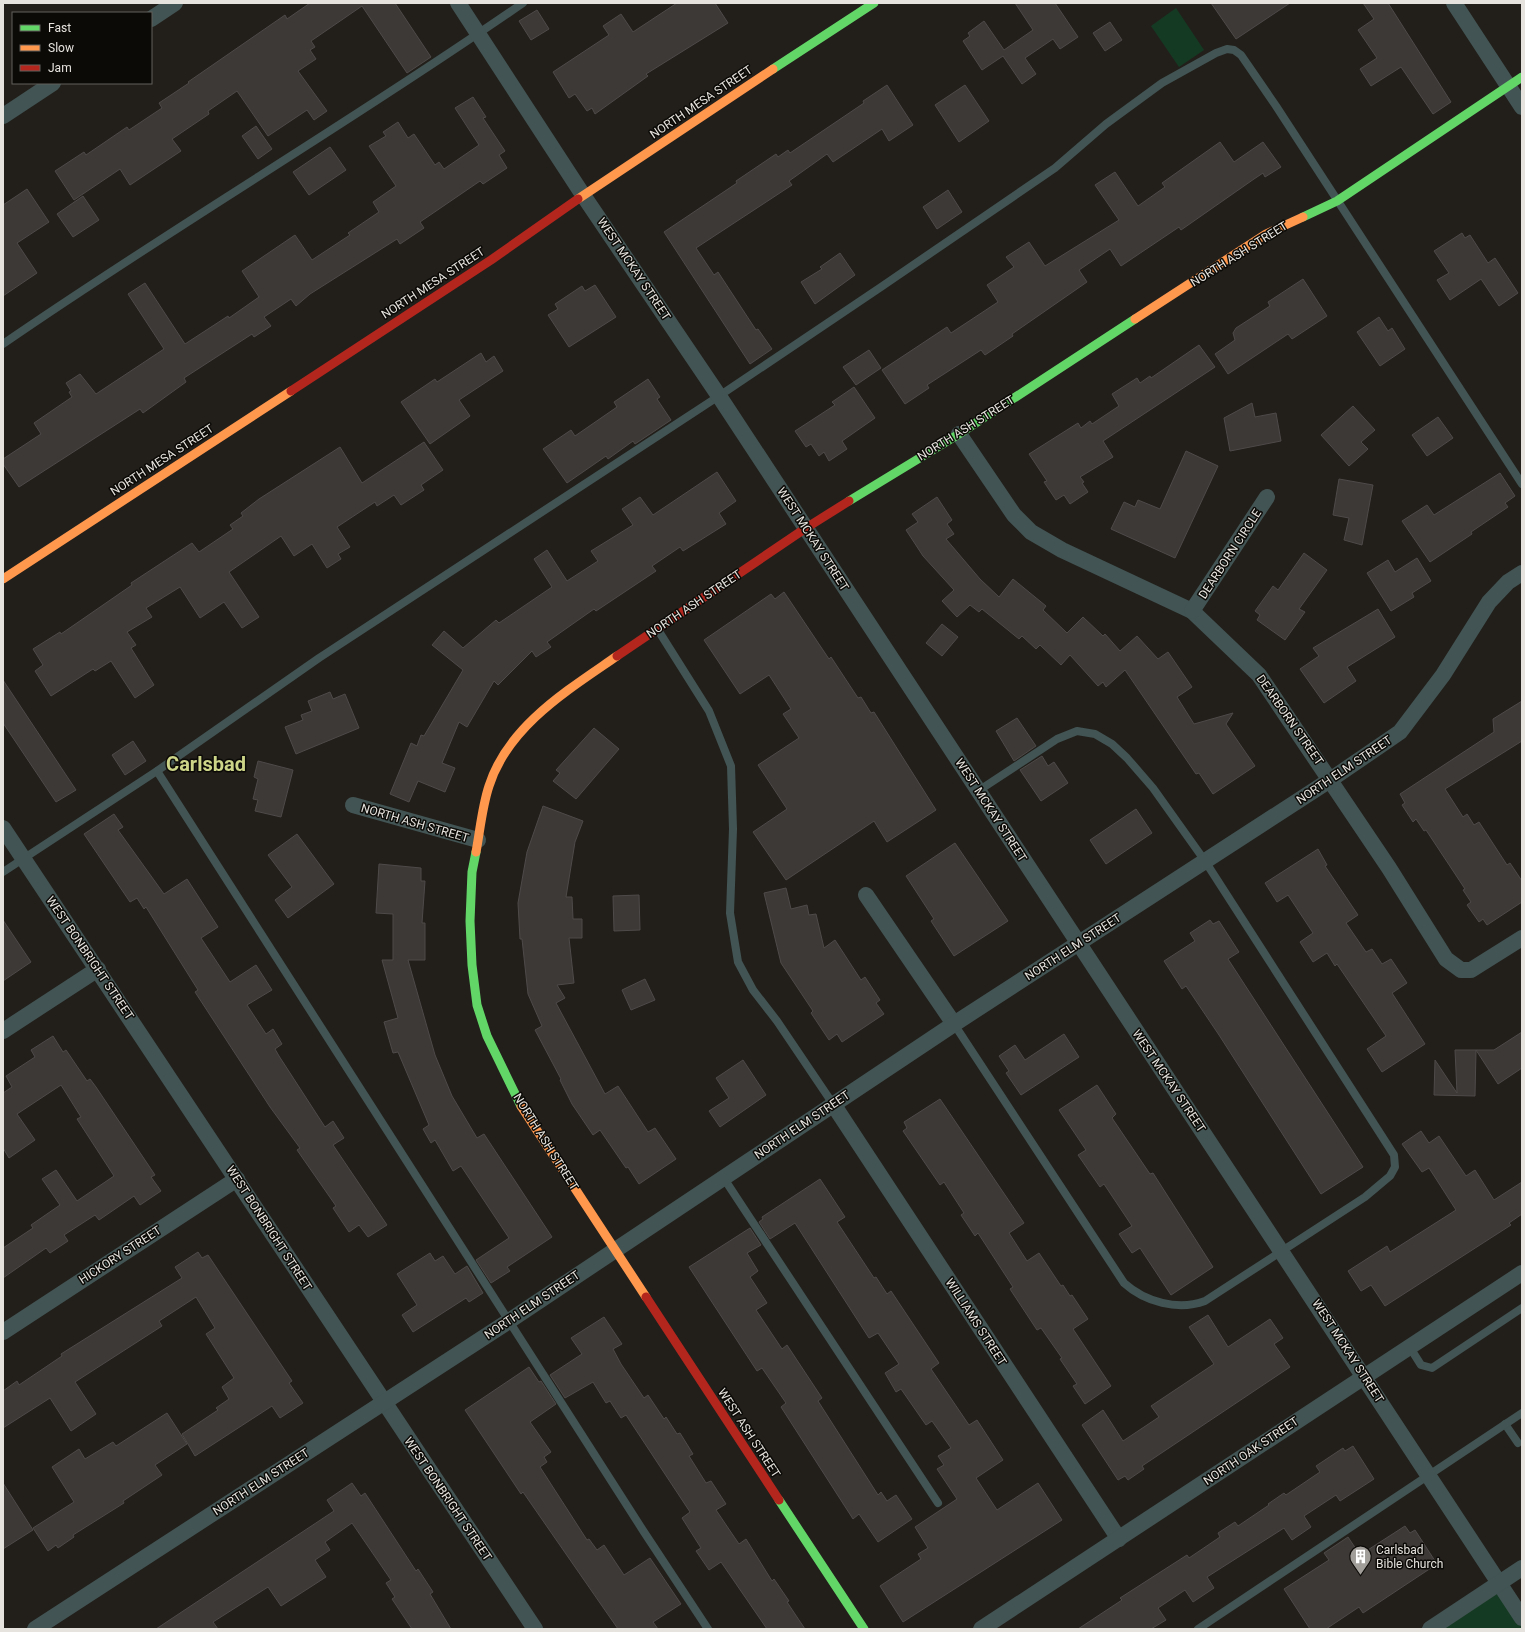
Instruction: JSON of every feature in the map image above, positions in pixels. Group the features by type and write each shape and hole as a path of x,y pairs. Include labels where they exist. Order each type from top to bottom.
{"street":[{"path":"152,18 175,3"},
{"name":"WEST MCKAY STREET","path":"458,3 583,195 806,528 1078,944 1364,1375 1522,1618"},
{"name":"NORTH MESA STREET","path":"3,579 491,260 583,195 874,3"},
{"path":"1454,3 1522,106"},
{"name":"NORTH ASH STREET","path":"615,1250 519,1103 487,1036 477,1005 472,965 470,921 472,872 489,786 504,753 526,726 566,691 806,528 959,434 1266,234 1337,201 1522,77"},
{"path":"3,116 51,84"},
{"name":"DEARBORN STREET","path":"959,434 1014,515 1031,532 1062,550 1192,611 1259,675 1330,780 1446,959 1461,970 1471,970 1480,966 1522,938"},
{"name":"DEARBORN CIRCLE","path":"1192,611 1267,497"},
{"name":"NORTH ELM STREET","path":"35,1629 509,1321 954,1024 1330,780 1400,732 1443,675 1489,602 1508,582 1522,573"},
{"name":"NORTH ASH STREET","path":"353,805 478,840"},
{"name":"WEST BONBRIGHT STREET","path":"3,828 237,1178 529,1627"},
{"path":"866,895 954,1024"},
{"path":"3,1030 98,969"},
{"name":"WILLIAMS STREET","path":"833,1104 1119,1539"},
{"name":"HICKORY STREET","path":"3,1332 237,1178"},
{"name":"WEST ASH STREET","path":"615,1250 864,1629"},
{"name":"NORTH OAK STREET","path":"981,1629 1522,1272"},
{"path":"1430,1629 1522,1568"}],"lane":[{"path":"3,344 76,294 479,34 523,3"},
{"path":"3,872 157,771 319,658 719,396 1055,168 1106,124 1162,83 1216,53 1227,49 1234,50 1242,55 1522,484"},
{"path":"657,628 709,711 731,766 733,829 730,913 738,962 753,990 777,1021 833,1104"},
{"path":"954,1024 1124,1283 1135,1293 1151,1300 1182,1306 1193,1305 1205,1301 1370,1193 1390,1176 1395,1167 1394,1155 1205,861 1153,788 1127,758 1112,744 1095,734 1077,731 1057,740 978,791"},
{"path":"157,771 708,1629"},
{"path":"723,1177 938,1503"},
{"path":"1409,1346 1421,1364 1432,1368 1522,1308"},
{"path":"1198,1629 1522,1413"},
{"path":"1505,1424 1518,1443"}],"green space":[{"path":"1176,8 1204,50 1179,67 1151,26"},
{"path":"1499,1584 1522,1618 1522,1629 1430,1629"}],"building":[{"path":"310,3 395,3 431,57 407,73 362,6 311,41 315,47 310,50 316,59 298,71 327,111 314,120 307,110 268,136 237,91 208,111 209,114 172,139 181,151 130,185 120,169 74,200 55,171 84,152 86,155 127,127 129,130 162,108 159,103 189,83 188,82 285,15 287,19"},
{"path":"677,3 715,3 728,23 646,74 648,76 595,114 592,108 587,111 575,94 569,98 553,72 609,35 603,26 621,14 633,32"},
{"path":"1015,3 1055,3 1078,37 1060,49 1053,39 1025,58 1036,74 1022,84 1003,56 982,70 963,41 970,36 968,33 984,21 1004,50 1033,30"},
{"path":"1211,3 1290,3 1236,39"},
{"path":"1363,3 1388,3 1451,102 1433,114 1401,67 1371,86 1360,69 1377,58 1358,30 1374,19"},
{"path":"537,10 549,29 531,40 519,21"},
{"path":"1110,22 1122,40 1105,51 1093,33"},
{"path":"887,85 913,125 889,141 882,129 833,162 827,154 789,181 792,185 696,248 714,275 718,272 756,330 758,329 772,349 750,364 664,232 737,183 736,181 776,154 778,157 788,150 790,153 864,103 863,101"},
{"path":"965,85 989,121 959,142 935,105"},
{"path":"473,97 486,117 483,118 505,151 499,155 507,168 483,184 480,181 420,222 424,228 400,244 397,239 310,294 296,306 291,299 264,317 271,326 254,337 252,334 184,378 186,382 143,413 140,409 19,487 3,464 3,459 41,434 34,423 72,397 69,392 71,391 66,383 80,374 96,394 164,349 128,294 145,283 185,344 228,316 229,318 259,297 242,271 295,235 312,260 350,235 348,233 379,212 373,202 396,186 369,146 386,136 383,132 398,122 408,138 414,134 435,165 439,162 444,169 479,145 455,108"},
{"path":"256,126 272,149 258,159 242,136"},
{"path":"1220,142 1234,162 1263,142 1281,167 1265,177 1263,173 1181,230 1179,227 1121,266 1110,249 1079,270 1087,282 1012,334 1013,336 985,355 981,350 927,385 929,388 905,404 882,370 947,327 951,333 998,302 987,285 1014,267 1006,257 1029,242 1045,266 1119,220 1095,185 1115,172 1138,206 1165,187 1162,183"},
{"path":"330,147 346,170 309,195 293,172"},
{"path":"27,189 49,222 17,243 37,273 3,296 3,205"},
{"path":"948,190 962,212 937,229 923,207"},
{"path":"83,196 99,220 73,237 57,214"},
{"path":"1462,233 1465,238 1470,235 1488,263 1495,258 1518,293 1499,306 1481,279 1450,300 1437,280 1449,273 1434,251"},
{"path":"840,253 855,275 815,304 801,282 822,269 820,267"},
{"path":"1303,279 1327,316 1292,339 1288,334 1228,374 1215,354 1235,340 1233,333 1236,328 1270,306 1268,302"},
{"path":"595,285 616,317 569,347 548,315 558,309 555,304 582,286 585,291"},
{"path":"1379,317 1388,331 1392,328 1405,349 1380,366 1357,332"},
{"path":"1199,345 1215,367 1103,441 1113,457 1080,477 1088,492 1070,504 1064,495 1056,500 1044,482 1047,481 1029,454 1078,423 1081,428 1090,421 1092,424 1119,406 1112,394 1137,378 1140,383 1150,376 1151,378"},
{"path":"869,350 881,368 856,385 843,367"},
{"path":"481,353 486,362 494,356 503,371 459,400 470,416 430,444 401,402 435,379 437,382"},
{"path":"648,379 660,397 657,399 671,420 635,444 633,441 608,459 606,456 567,483 543,449 571,430 575,436 617,407 614,402"},
{"path":"854,387 875,418 842,441 847,449 829,461 824,452 819,456 811,444 806,447 795,431 835,405 832,402"},
{"path":"1252,403 1255,417 1276,413 1281,441 1230,451 1224,418"},
{"path":"1353,406 1375,430 1361,442 1368,449 1349,466 1321,435"},
{"path":"1438,417 1453,438 1427,456 1412,435"},
{"path":"424,442 443,470 421,485 424,490 401,505 394,495 377,506 375,502 337,527 350,547 338,554 341,559 327,568 312,544 294,556 281,536 229,572 259,617 242,628 224,602 200,618 180,587 146,608 152,617 127,632 136,645 131,648 154,685 135,698 111,661 95,671 93,669 51,696 35,671 43,665 33,649 60,632 61,634 132,585 131,583 192,543 199,552 233,529 230,525 243,516 241,513 259,499 340,447 362,483"},
{"path":"1186,451 1218,466 1175,558 1111,529 1124,502 1135,507 1138,500 1160,509"},
{"path":"717,472 736,501 719,513 726,524 683,551 680,547 652,566 656,571 596,611 594,609 547,642 551,647 536,657 532,651 498,685 494,681 467,727 459,722 442,763 455,768 445,792 418,781 409,802 390,794 411,743 417,746 421,735 424,736 463,670 432,645 444,631 463,648 496,620 499,623 552,587 534,559 547,550 567,581 598,561 591,551 633,525 622,509 640,497 653,515"},
{"path":"1500,473 1515,496 1505,503 1508,507 1471,532 1472,534 1430,562 1402,521 1427,505 1434,515"},
{"path":"1339,479 1373,485 1362,545 1344,540 1349,518 1333,515"},
{"path":"937,497 952,520 947,524 954,534 946,539 980,579 999,597 1013,579 1046,606 1043,610 1067,633 1083,617 1103,636 1105,634 1120,651 1137,636 1158,659 1168,652 1192,687 1177,697 1194,724 1233,713 1226,724 1255,766 1213,794 1199,773 1196,774 1125,670 1106,687 1103,682 1098,686 1070,655 1061,665 1040,645 1036,649 1022,636 1019,639 982,609 979,612 970,605 957,617 942,601 954,590 923,556 906,530 918,522 912,514"},
{"path":"1304,553 1327,570 1299,609 1305,612 1285,640 1257,620 1260,615 1255,611 1273,586 1278,590"},
{"path":"1417,558 1431,581 1412,593 1414,597 1391,611 1367,573 1388,560 1395,572"},
{"path":"784,592 829,659 831,657 858,698 861,697 871,713 874,712 936,810 887,842 874,821 786,880 753,832 787,809 758,765 799,738 783,714 791,709 769,675 740,694 704,640 771,594 775,599"},
{"path":"1378,609 1395,637 1347,667 1356,681 1324,703 1300,669 1319,656 1313,648"},
{"path":"942,624 958,637 942,656 926,643"},
{"path":"3,680 76,790 56,802 3,723"},
{"path":"330,692 333,699 345,694 359,728 296,754 285,727 303,720 301,715 312,711 308,701"},
{"path":"1522,701 1522,741 1445,789 1463,817 1467,814 1474,825 1479,822 1507,865 1510,863 1522,881 1522,902 1487,925 1483,919 1479,922 1467,905 1471,902 1463,890 1465,889 1426,830 1424,831 1416,819 1413,822 1402,805 1405,803 1400,794 1494,732 1493,719"},
{"path":"1017,718 1036,746 1014,761 996,731"},
{"path":"594,728 619,749 576,799 553,781 560,773 556,770"},
{"path":"133,741 146,761 125,775 112,755"},
{"path":"1042,756 1048,766 1054,762 1068,783 1041,801 1020,770"},
{"path":"258,761 293,770 281,817 255,811 258,800 253,799 258,779 254,777"},
{"path":"543,806 583,821 575,842 566,897 572,897 573,919 582,919 582,938 569,938 574,983 557,985 565,998 556,1003 605,1094 618,1086 648,1132 655,1128 676,1159 639,1184 600,1130 593,1135 572,1104 560,1080 561,1079 535,1030 542,1026 528,994 522,939 520,939 518,903 527,852"},
{"path":"1136,809 1152,833 1106,864 1090,840"},
{"path":"114,814 123,827 118,830 164,894 187,879 218,927 201,938 230,982 256,965 272,990 247,1005 266,1034 273,1029 282,1044 275,1049 325,1127 333,1121 344,1138 333,1145 387,1225 368,1237 359,1225 349,1232 333,1208 336,1206 297,1150 300,1148 270,1107 195,992 198,990 146,907 144,909 137,898 130,902 84,834"},
{"path":"297,834 334,884 288,918 275,900 292,887 268,855"},
{"path":"955,843 1008,921 954,956 931,921 934,919 906,876"},
{"path":"1318,849 1327,865 1325,866 1358,915 1346,923 1366,952 1372,949 1382,964 1391,959 1407,983 1392,993 1425,1044 1382,1072 1367,1049 1386,1036 1337,964 1335,966 1327,953 1313,962 1300,942 1313,933 1288,895 1277,902 1265,883"},
{"path":"379,864 421,868 421,881 425,881 422,923 425,923 425,960 408,960 435,1055 452,1096 477,1138 484,1134 552,1237 507,1267 510,1271 491,1283 476,1260 509,1238 461,1166 453,1171 435,1140 431,1143 423,1129 429,1125 398,1052 393,1053 384,1022 398,1018 382,960 393,960 393,914 376,913"},
{"path":"786,888 791,909 807,905 809,915 816,914 824,948 835,940 861,980 865,977 880,1000 876,1003 884,1014 842,1042 837,1034 829,1040 811,1013 813,1011 781,963 764,893"},
{"path":"639,895 640,930 614,931 613,896"},
{"path":"3,920 31,962 3,981"},
{"path":"1210,920 1213,924 1219,921 1239,952 1228,959 1363,1167 1321,1194 1186,986 1182,989 1164,961 1195,941 1190,933"},
{"path":"645,979 655,1000 631,1010 622,990"},
{"path":"1522,1032 1522,1068 1498,1084 1476,1050 1494,1050"},
{"path":"1064,1034 1079,1057 1021,1095 1006,1073 1009,1071 999,1056 1015,1045 1025,1060"},
{"path":"53,1036 63,1052 66,1050 87,1081 90,1079 96,1087 155,1175 151,1177 161,1191 140,1205 134,1196 99,1220 95,1215 64,1235 68,1241 50,1253 46,1248 3,1278 3,1248 33,1228 31,1225 60,1205 42,1179 56,1170 77,1201 114,1176 77,1119 81,1117 61,1085 17,1114 35,1140 9,1158 3,1148 3,1093 12,1087 6,1076 35,1057 31,1050"},
{"path":"1455,1050 1476,1050 1475,1096 1434,1095 1435,1060 1457,1093"},
{"path":"743,1060 766,1095 720,1127 709,1111 729,1098 716,1078"},
{"path":"1097,1085 1116,1114 1112,1118 1150,1174 1153,1173 1213,1267 1171,1295 1140,1248 1132,1253 1119,1234 1132,1226 1104,1184 1100,1187 1078,1155 1086,1150 1059,1110"},
{"path":"940,1099 1024,1223 1009,1233 1027,1261 1039,1253 1061,1286 1063,1285 1070,1296 1072,1295 1088,1319 1073,1329 1111,1386 1085,1404 1073,1386 1077,1384 1060,1359 1062,1358 1041,1328 1037,1330 1010,1289 1013,1287 978,1233 975,1236 961,1215 964,1213 944,1182 940,1185 903,1131 907,1128 904,1122"},
{"path":"1421,1131 1429,1143 1439,1136 1466,1176 1475,1170 1494,1200 1522,1182 1522,1214 1509,1223 1511,1225 1385,1306 1371,1285 1361,1291 1348,1271 1387,1246 1390,1252 1456,1210 1429,1168 1422,1172 1402,1144"},
{"path":"820,1179 845,1217 837,1222 874,1278 876,1277 887,1294 891,1291 939,1363 931,1369 969,1425 977,1420 1003,1460 976,1478 997,1510 1038,1483 1062,1520 903,1622 880,1586 921,1559 918,1554 928,1548 915,1527 957,1499 937,1469 944,1465 938,1456 951,1448 932,1421 926,1425 901,1389 896,1392 885,1373 899,1364 878,1333 869,1338 795,1223 770,1239 759,1222 763,1219 762,1217"},
{"path":"750,1228 761,1245 747,1253 758,1271 750,1277 767,1303 756,1310 782,1349 787,1345 822,1398 818,1401 878,1495 881,1492 887,1501 896,1495 912,1519 878,1542 859,1514 853,1519 781,1407 786,1403 762,1368 757,1371 689,1267"},
{"path":"198,1252 202,1258 208,1255 292,1381 289,1383 303,1403 280,1418 272,1406 195,1456 182,1434 218,1410 216,1408 229,1399 222,1387 234,1378 206,1334 215,1328 196,1297 159,1321 162,1326 75,1382 96,1414 71,1431 50,1398 3,1428 3,1391 17,1381 19,1385 62,1356 61,1354 182,1278 175,1267"},
{"path":"430,1253 435,1261 443,1256 455,1274 467,1266 483,1293 469,1302 466,1298 413,1332 402,1315 417,1305 397,1274"},
{"path":"1208,1315 1228,1347 1270,1319 1283,1338 1274,1344 1290,1367 1142,1466 1144,1469 1128,1480 1125,1476 1118,1480 1082,1425 1103,1410 1123,1441 1159,1417 1151,1406 1214,1364 1189,1327"},
{"path":"604,1317 622,1344 613,1349 621,1364 644,1398 648,1395 664,1419 666,1417 677,1434 680,1433 693,1454 689,1456 706,1483 711,1481 726,1504 716,1510 739,1544 746,1539 772,1581 774,1579 789,1601 787,1602 805,1629 767,1629 721,1562 709,1570 696,1551 701,1548 682,1518 690,1512 626,1415 621,1418 610,1401 606,1403 593,1382 565,1398 550,1375 582,1354 571,1338"},
{"path":"529,1367 539,1382 541,1381 556,1404 530,1422 551,1452 544,1457 547,1462 540,1467 587,1540 589,1539 597,1550 604,1545 624,1575 650,1558 681,1604 653,1622 658,1629 618,1629 523,1492 521,1494 465,1410"},
{"path":"167,1413 187,1444 155,1465 162,1475 123,1501 124,1503 73,1535 74,1537 58,1548 56,1545 48,1551 33,1528 74,1502 52,1467 79,1449 85,1459 113,1442 116,1446"},
{"path":"1353,1446 1374,1479 1340,1501 1336,1495 1304,1516 1311,1527 1292,1540 1284,1528 1207,1577 1214,1588 1193,1602 1185,1590 1158,1608 1166,1620 1151,1629 1078,1629 1122,1600 1120,1598 1187,1555 1189,1558 1220,1537 1218,1533 1235,1522 1238,1526 1284,1493 1286,1495 1320,1472 1316,1466 1343,1448 1345,1451"},
{"path":"3,1483 33,1530 3,1549"},
{"path":"352,1483 361,1496 365,1493 416,1571 418,1569 433,1592 430,1594 451,1629 412,1629 392,1599 395,1597 386,1583 391,1580 352,1523 325,1542 330,1550 315,1560 326,1577 281,1606 268,1587 213,1622 218,1629 156,1629 334,1511 327,1500"},
{"name":"Carlsbad Bible Church","path":"1405,1526 1410,1533 1415,1530 1437,1564 1363,1613 1359,1607 1326,1629 1310,1629 1284,1589 1329,1560 1324,1553 1348,1537 1360,1555"}],"traffic: fast":[{"path":"773,69 874,3"},
{"path":"1303,217 1337,201 1522,77"},
{"path":"849,501 959,434 1135,319"},
{"path":"476,852 472,872 470,921 472,965 477,1005 487,1036 521,1106"},
{"path":"779,1500 864,1629"}],"traffic: slow":[{"path":"578,199 773,69"},
{"path":"1135,319 1266,234 1303,217"},
{"path":"3,579 291,391"},
{"path":"476,852 489,786 498,765 510,745 525,727 560,696 617,656"},
{"path":"521,1106 646,1297"}],"traffic: jam":[{"path":"291,391 491,260 578,199"},
{"path":"617,656 806,528 849,501"},
{"path":"646,1297 779,1500"}],"place":[{"name":"Carlsbad Bible Church","path":"1361,1576"}],"district":[{"name":"Carlsbad","path":"206,764"}]}
